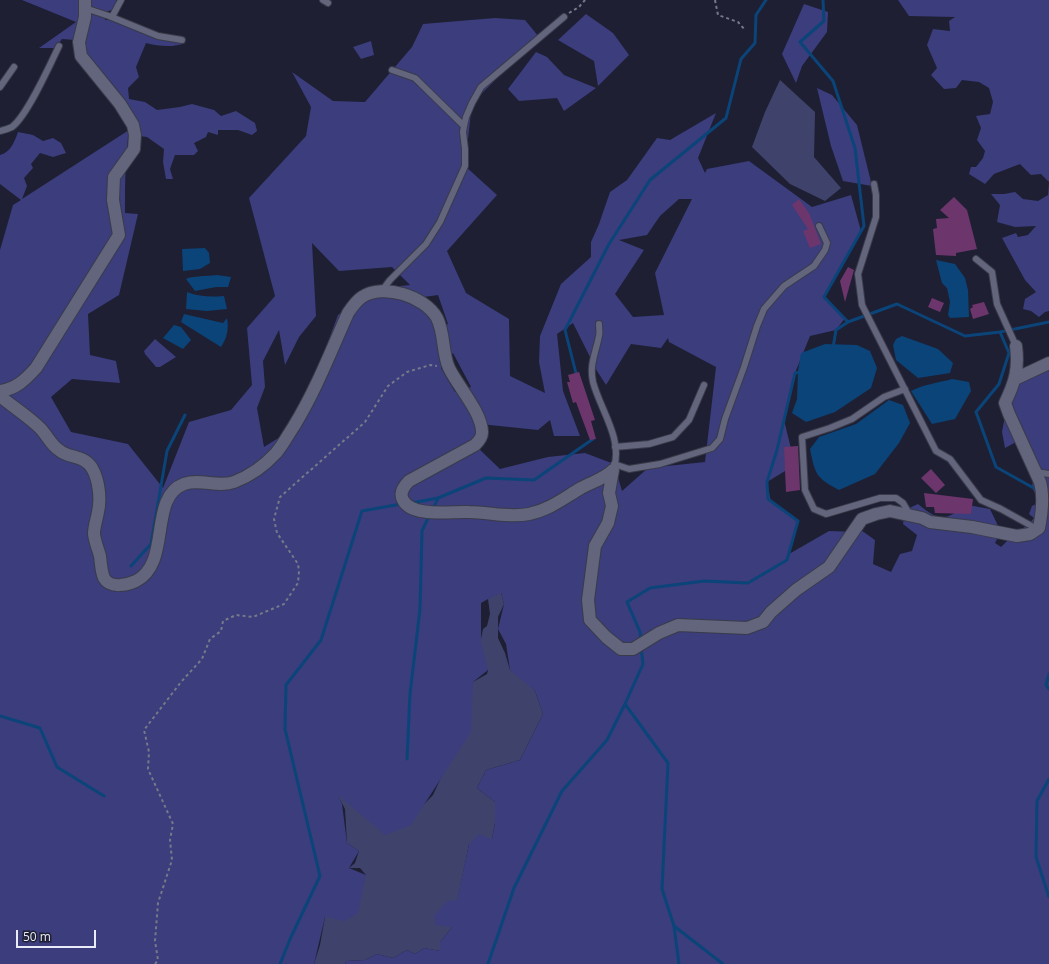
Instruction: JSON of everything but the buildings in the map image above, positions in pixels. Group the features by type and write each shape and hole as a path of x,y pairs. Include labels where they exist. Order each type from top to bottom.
{"street":[{"path":"0,391 8,390 19,384 36,368 119,235 113,200 114,177 134,149 135,135 133,124 120,104 81,56 79,42 85,17 85,4"},
{"path":"0,396 39,427 59,451 83,460 91,468 97,481 99,495 94,534 103,577 107,582 112,584 129,584 142,577 152,563 158,545 165,507 174,492 182,485 191,483 223,484 234,482 261,467 273,456 287,437 304,409 351,308 362,297 372,293 392,292 408,296 428,306 437,319 442,330 450,369 476,413 482,433 475,446 409,481 404,486 402,496 408,507 424,512 468,512 513,515 531,514 553,506 582,488 605,477 614,467"},
{"path":"614,467 609,492 612,506 608,523 595,546 588,600 590,620 606,637 621,649 633,649 658,633 678,625 747,628 763,622 771,612 796,590 829,567 862,519 890,511 922,518 930,522 972,527 1017,536 1030,534 1039,528 1042,515 1042,487 1005,403 1015,379 1018,362 1016,346"},
{"path":"1015,379 1049,363"}],"lane":[{"path":"112,17 121,0"},
{"path":"85,4 158,36 182,40"},
{"path":"381,292 390,280 426,244 440,222 464,166 464,126 472,103 481,87 564,17"},
{"path":"0,131 11,128 18,122 28,107 59,46"},
{"path":"0,87 14,68"},
{"path":"392,70 415,78 464,126"},
{"path":"874,184 876,195 876,217 858,274 862,305 936,451 950,459 981,500 1001,509 1037,529"},
{"path":"599,324 600,335 593,360 593,381 613,435 617,457 614,467 629,469 660,464 712,448 720,439 725,419 764,309 784,286 814,266 825,250 827,243 819,226"},
{"path":"976,258 992,272 997,304 1016,346"},
{"path":"615,447 649,444 673,437 689,420 704,385"},
{"path":"905,389 884,397 852,419 830,428 802,436 803,464 806,490 814,509 826,514 880,498 896,498 903,503 911,515"},
{"path":"1036,472 1049,474"}],"path":[{"path":"564,17 579,7 585,0"},
{"path":"715,0 718,15 738,22 745,30"},
{"path":"155,964 158,960 155,941 158,903 172,860 170,840 173,824 148,769 150,752 144,730 181,682 202,659 210,639 222,631 223,621 236,614 253,617 284,604 298,583 298,564 277,533 274,520 280,497 365,422 388,386 407,372 430,365 450,369"}],"shaded area":[{"path":"22,0 116,0 116,9 105,12 105,20 120,18 160,34 182,36 185,43 176,46 160,46 146,43 136,67 139,77 128,88 129,99 145,102 157,110 192,104 214,110 221,116 236,111 255,123 257,131 252,135 238,130 218,130 218,135 208,132 206,137 194,143 198,151 194,155 175,155 170,169 173,179 166,179 163,162 164,149 147,137 139,136 129,130 123,118 111,102 103,83 75,40 62,39 55,48 39,48 76,22"},
{"path":"898,0 1049,0 1049,182 1041,174 1031,175 1020,164 994,174 985,184 969,174 971,167 976,167 983,158 985,151 977,140 981,128 976,116 990,114 993,102 989,88 979,82 962,80 956,88 944,89 931,75 937,68 927,45 933,29 950,31 949,21 955,17 909,16"},
{"path":"804,4 828,12 827,32 802,66 796,83 782,54"},
{"path":"586,14 613,33 629,55 598,86 594,61 558,40"},
{"path":"495,18 525,20 539,37 472,103 465,166 497,195 447,251 466,293 509,319 510,376 545,393 539,362 540,336 561,284 591,257 591,242 610,192 627,180 657,138 670,140 716,113 698,158 705,173 707,169 749,161 812,207 851,195 861,231 824,297 845,318 836,330 810,336 795,373 784,420 795,465 767,482 771,502 798,521 789,554 829,531 856,532 858,528 875,540 873,564 891,572 900,554 912,551 917,535 903,524 905,510 918,504 938,517 953,514 968,505 990,509 1001,532 995,543 1001,547 1012,536 1029,524 1034,518 1029,514 1032,506 1038,503 1032,488 1033,480 1018,441 1005,448 1002,432 1010,389 1049,365 1049,964 345,964 346,961 365,960 377,954 393,958 407,950 415,954 424,948 440,951 440,942 452,927 436,925 434,916 447,901 457,900 469,844 479,834 492,839 495,823 495,802 477,788 486,770 520,760 543,714 535,691 510,670 506,644 498,629 504,604 501,593 481,603 481,642 488,670 473,682 471,732 411,825 385,835 338,795 342,804 347,843 359,851 349,868 366,875 358,913 345,921 325,917 314,964 0,964 0,250 13,205 21,200 0,184 0,155 7,152 14,143 18,132 33,135 43,141 53,138 61,143 66,153 53,157 40,153 31,164 33,168 24,178 27,186 22,199 129,130 126,161 125,213 138,214 119,295 88,314 90,355 116,361 120,383 72,379 51,397 71,432 128,444 163,488 189,422 231,410 252,385 247,328 275,296 249,198 306,136 311,107 292,72 333,101 365,102 412,47 423,24","holes":["679,199 692,199 655,273 664,315 633,317 615,294 644,250 619,240 647,235 660,216","312,243 339,271 392,267 410,285 371,289 338,315 296,427 264,447 257,408 265,387 263,361 279,330 285,365 299,337 316,316","438,295 448,324 434,328 424,297","573,323 597,371 606,385 631,344 661,348 668,338 669,342 716,367 705,462 648,468 622,491 614,464 585,453 548,457 500,469 475,445 480,424 538,430 550,420 554,436 580,436 563,391 557,334","453,353 471,387 455,392 441,368"]},
{"path":"371,41 374,55 361,59 353,47"},
{"path":"536,52 547,57 564,75 596,88 564,111 557,98 519,101 508,89"},
{"path":"780,80 815,112 814,157 841,188 825,201 790,184 752,147 765,112"},
{"path":"817,88 832,95 857,125 872,186 843,181 831,146"},
{"path":"1049,182 1049,311 1045,312 1039,317 1031,311 1023,309 1025,299 1036,292 1025,280 1002,238 1016,233 1018,237 1028,235 1036,226 1015,227 997,222 1000,205 991,194 1015,192 1023,199 1038,201 1048,195"},
{"path":"205,248 209,253 210,263 200,269 183,271 182,249"},
{"path":"936,260 955,264 965,278 968,290 969,317 950,318 948,315 950,302 947,288 942,283"},
{"path":"217,275 231,277 228,287 216,287 195,291 186,279 188,278"},
{"path":"187,292 196,295 224,296 227,309 207,311 186,309"},
{"path":"184,314 223,323 227,318 227,333 221,347 181,322"},
{"path":"174,325 181,327 191,340 183,349 163,338"},
{"path":"902,336 938,349 953,363 950,373 918,378 896,360 893,345 896,339"},
{"path":"155,339 176,357 160,367 156,367 144,351"},
{"path":"825,344 857,345 870,351 877,368 871,388 835,412 806,422 792,413 797,399 798,371 801,353"},
{"path":"952,379 969,382 971,391 955,419 932,424 911,391 926,385"},
{"path":"889,400 903,405 910,423 899,443 875,474 839,490 825,482 815,470 810,449 819,437 856,424"},
{"path":"494,592 501,593 504,604 498,617 498,638 505,653 510,670 522,678 535,691 543,714 520,760 486,770 477,788 495,802 495,823 492,839 469,844 452,927 440,942 440,951 424,948 415,954 407,950 393,958 377,954 365,960 346,961 345,964 314,964 320,945 325,917 366,875 360,868 349,868 355,863 359,851 347,843 345,809 334,788 401,828 433,795 451,756 473,682 487,674 488,670 478,654 483,629 487,626 490,614 488,599"}],"waterway":[{"path":"577,377 565,330 609,244 650,180 726,118 741,59 755,43 756,15 766,0"},
{"path":"823,0 824,21 800,42 833,81 855,148 864,226 824,297 848,322 897,304 965,336 1000,332 1049,322"},
{"path":"833,348 836,330 848,322"},
{"path":"1000,332 1009,353 999,384 976,412 996,467 1039,491"},
{"path":"641,640 640,632 627,602 650,588 704,581 748,583 787,560 798,521 768,499 767,482 777,450 795,373 801,372"},
{"path":"131,566 151,544 167,451 185,415"},
{"path":"411,503 438,498 486,478 534,480 593,439 592,436"},
{"path":"433,509 438,498"},
{"path":"280,964 320,876 285,729 286,685 321,640 362,511 401,504"},
{"path":"407,759 410,694 420,609 422,531 429,516"},
{"path":"488,964 514,888 562,791 607,740 625,704 643,664 641,647"},
{"path":"1049,674 1046,685 1049,689"},
{"path":"625,704 668,763 662,889 674,926 723,964"},
{"path":"0,716 40,728 57,767 104,796"},
{"path":"1049,779 1037,801 1036,857 1049,897"},
{"path":"674,926 679,964"}]}
